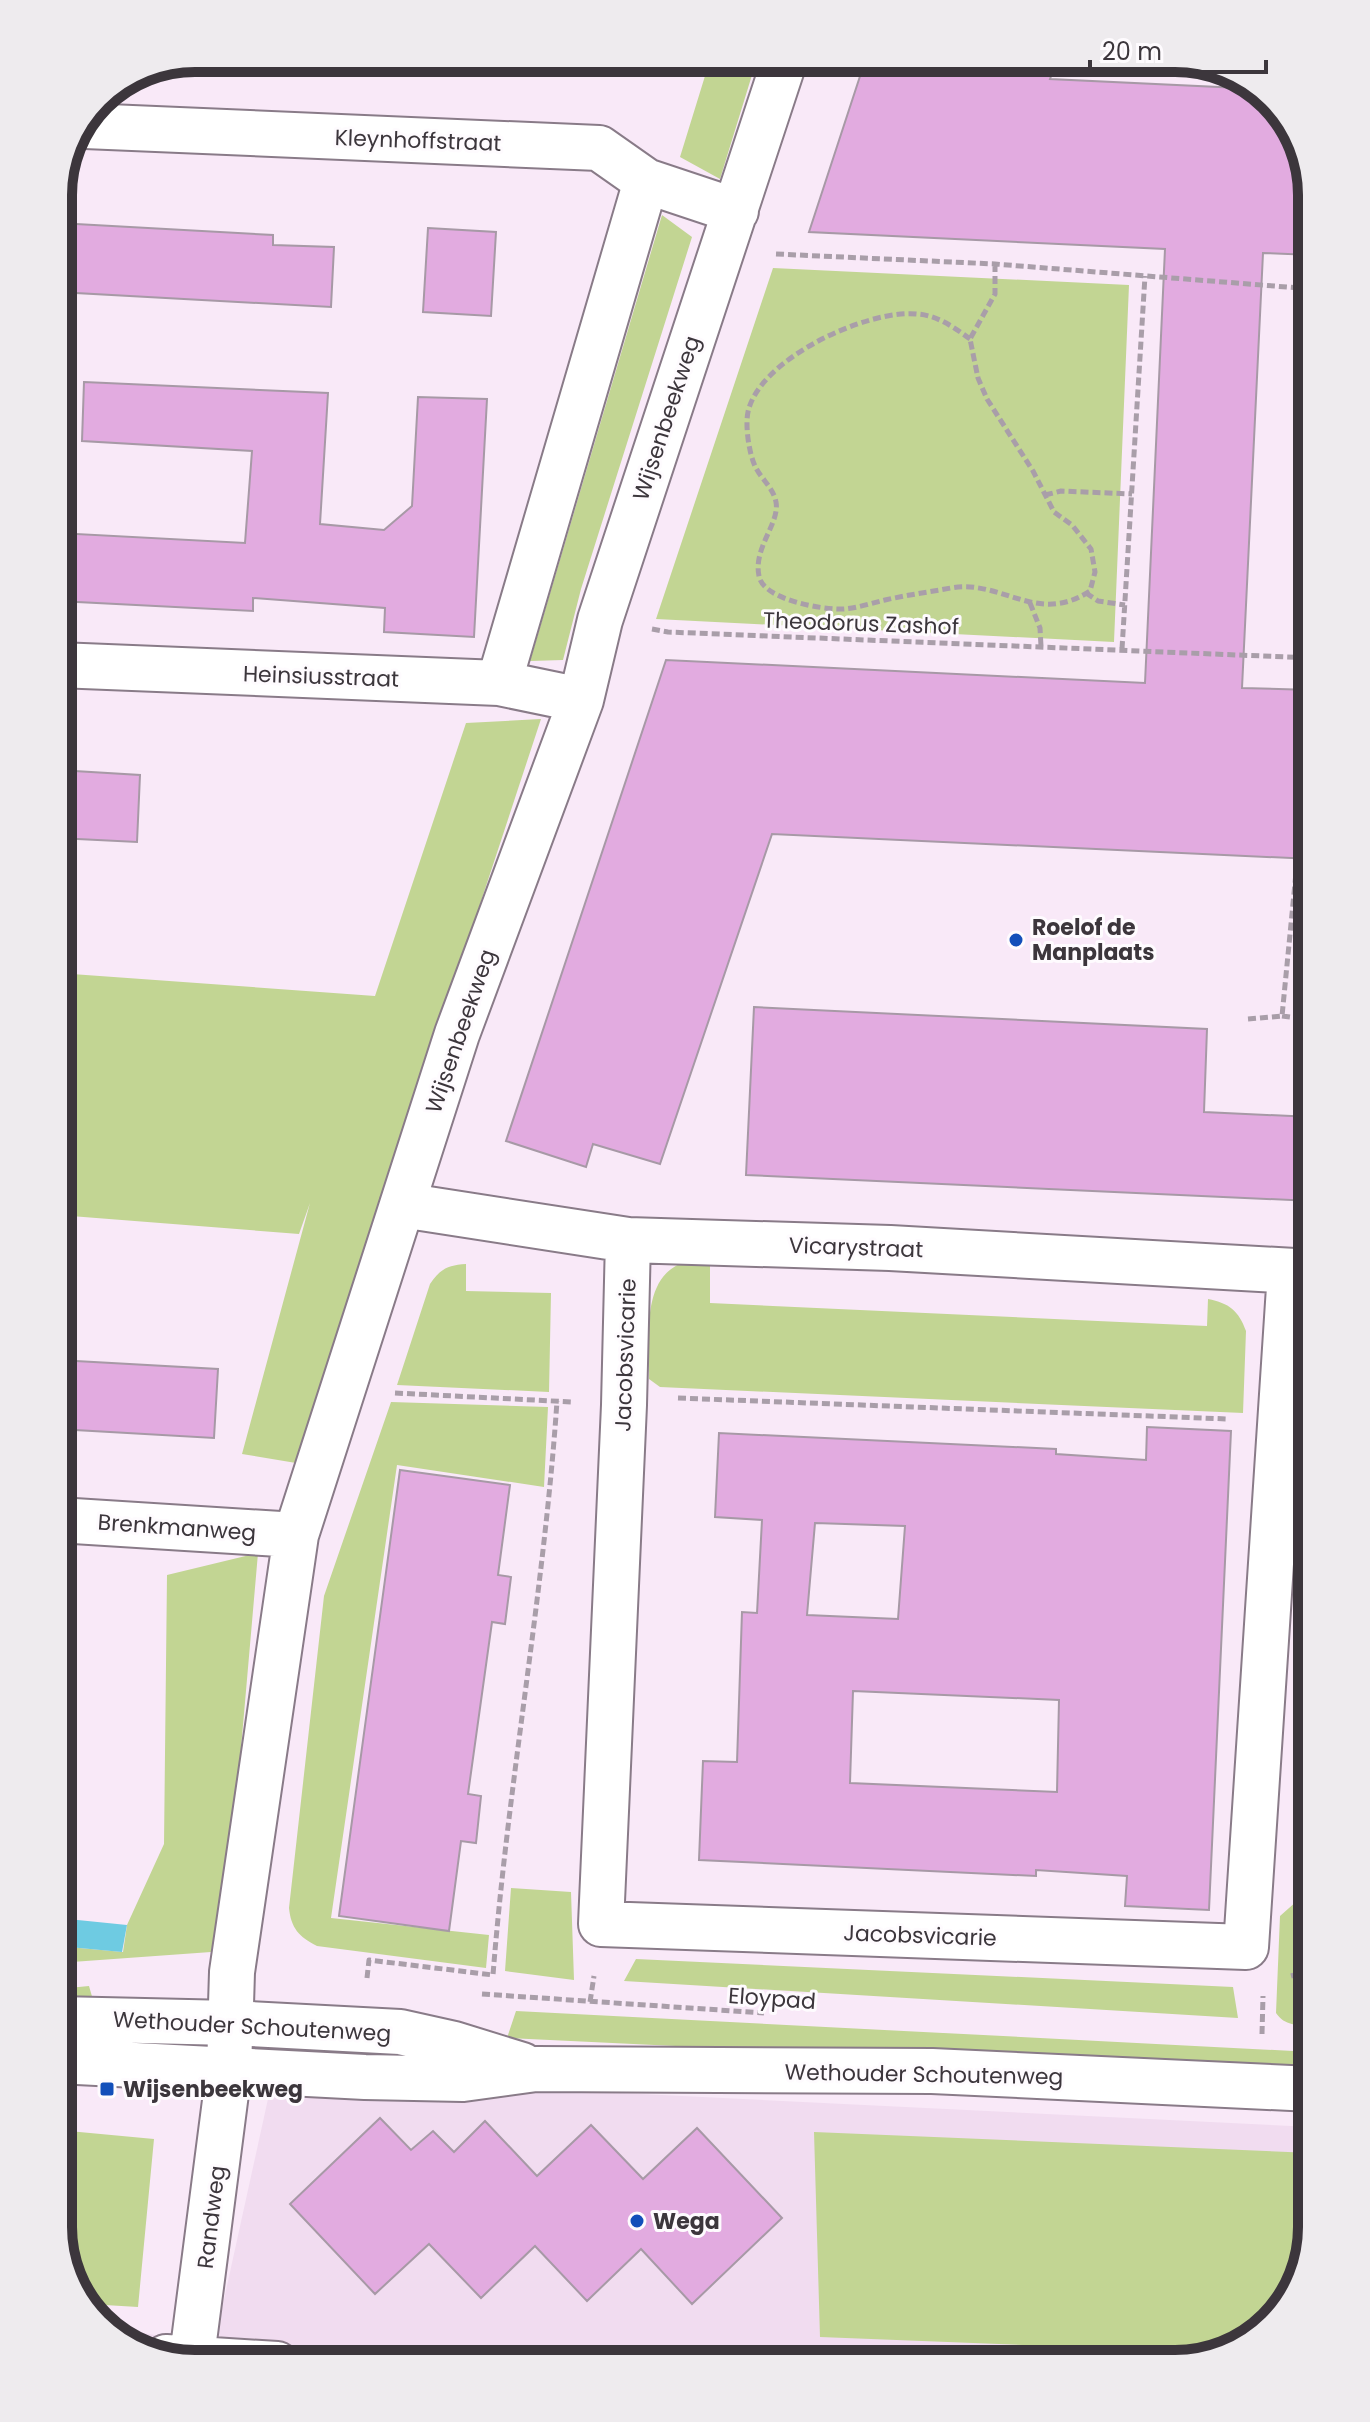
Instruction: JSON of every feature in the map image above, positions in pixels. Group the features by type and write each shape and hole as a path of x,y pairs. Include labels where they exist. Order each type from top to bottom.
{"street":[{"name":"Wijsenbeekweg","path":"231,2023 232,1972 296,1535 457,1034 581,700 600,620 781,72"},
{"name":"Kleynhoffstraat","path":"93,126 599,148 646,181 730,227"},
{"path":"499,683 646,181"},
{"name":"Heinsiusstraat","path":"72,666 499,683 581,700"},
{"name":"Vicarystraat","path":"402,1205 628,1240 890,1248 1298,1272"},
{"name":"Jacobsvicarie","path":"628,1240 624,1405 601,1924 1246,1947 1281,1421 1298,1294"},
{"name":"Brenkmanweg","path":"72,1521 296,1535"},
{"name":"Wethouder Schoutenweg","path":"72,2019 231,2023 400,2032 454,2044 536,2069"},
{"name":"Randweg","path":"185,2350 229,2070 231,2023"},
{"name":"Wethouder Schoutenweg","path":"72,2062 463,2079 536,2069 932,2071 1298,2088"}],"path":[{"path":"730,227 789,256 995,264 1298,288"},
{"path":"970,339 949,324 917,313 872,318 828,335 784,363 758,390 748,413 750,441 755,466 773,491 777,506 757,560 759,581 770,593 807,605 844,609 968,585 1030,603 1074,602 1090,591 1095,572 1091,549 1072,525 1054,512 1010,432 987,399 978,378 970,339 995,294 995,264"},
{"path":"1122,649 1145,276"},
{"path":"1045,495 1061,491 1132,494"},
{"path":"1086,593 1098,601 1125,605"},
{"path":"1030,603 1040,628 1041,646"},
{"name":"Theodorus Zashof","path":"600,620 668,632 1298,657"},
{"path":"1282,1016 1298,857"},
{"path":"1248,1019 1282,1016 1298,1018"},
{"path":"345,1382 394,1393 624,1405 662,1397 1281,1421"},
{"path":"367,1987 369,1960 493,1975 501,1870 551,1488 557,1401"},
{"name":"Eloypad","path":"478,1994 777,2014"}],"shaded area":[{"path":"273,2076 1298,2126 1297,2243 1285,2282 1256,2320 1230,2337 1199,2348 187,2350 155,2343 129,2331 214,2345"}],"green space":[{"path":"706,72 753,72 720,179 680,157"},
{"path":"662,215 692,237 581,589 563,660 530,661"},
{"path":"773,268 1129,285 1114,642 656,619"},
{"path":"541,719 296,1463 242,1454 310,1203 299,1234 72,1216 72,974 375,996 466,723"},
{"path":"710,1258 710,1303 1207,1326 1208,1299 1215,1301 1236,1313 1246,1331 1243,1413 660,1387 649,1379 650,1312 654,1296 660,1281 670,1270 685,1262"},
{"path":"466,1264 466,1291 551,1293 549,1392 397,1385 430,1284 445,1269"},
{"path":"391,1402 548,1407 544,1487 397,1465 331,1918 489,1935 486,1968 317,1946 297,1931 290,1915 324,1596"},
{"path":"258,1553 233,1840 211,1952 72,1962 72,1947 123,1952 127,1925 164,1844 167,1575"},
{"path":"511,1888 571,1892 574,1980 505,1971"},
{"path":"1298,1900 1298,2025 1287,2023 1276,2013 1280,1916"},
{"path":"636,1959 1233,1987 1238,2018 624,1981"},
{"path":"89,1986 93,2000 72,2001 72,1988"},
{"path":"516,2011 1298,2051 1298,2075 507,2038"},
{"path":"72,2131 154,2139 138,2307 100,2305 79,2267 72,2227"},
{"path":"814,2132 1298,2152 1297,2243 1285,2282 1256,2320 1215,2343 1199,2348 1152,2350 820,2337"}],"water":[{"path":"72,1919 127,1925 122,1952 72,1947"}],"building":[{"path":"861,72 1053,72 1050,79 1235,88 1268,114 1285,140 1294,163 1298,195 1298,254 1263,253 1242,688 1298,690 1298,858 772,834 660,1164 593,1144 586,1167 506,1141 666,660 1145,683 1165,249 809,232"},
{"path":"72,224 273,235 273,245 334,247 331,307 72,293"},
{"path":"428,228 496,232 491,316 423,312"},
{"path":"84,382 328,393 320,524 384,530 412,506 418,397 487,399 474,637 384,632 385,608 253,598 253,611 72,602 72,534 245,543 252,451 82,441"},
{"path":"72,771 140,775 137,842 72,839"},
{"path":"754,1007 1207,1029 1204,1112 1298,1116 1298,1200 746,1175"},
{"path":"72,1361 218,1369 214,1438 72,1430"},
{"path":"1147,1427 1231,1431 1209,1910 1125,1906 1127,1876 1036,1870 1036,1876 699,1860 703,1761 737,1762 742,1612 757,1613 762,1520 715,1517 719,1433 1056,1449 1056,1454 1146,1460","holes":["815,1523 905,1526 898,1619 807,1615","853,1691 1059,1700 1057,1792 850,1783"]},
{"path":"400,1470 510,1485 498,1575 511,1577 505,1624 492,1622 468,1794 481,1796 476,1843 461,1841 449,1931 339,1916"},
{"path":"380,2118 411,2150 433,2131 454,2152 485,2121 537,2176 591,2125 643,2179 697,2128 782,2218 692,2304 641,2249 587,2301 535,2246 481,2298 429,2244 375,2294 290,2204"}],"place":[{"name":"Roelof de Manplaats","path":"1016,940"},
{"name":"Wijsenbeekweg","path":"107,2089"},
{"name":"Wega","path":"637,2221"}]}
